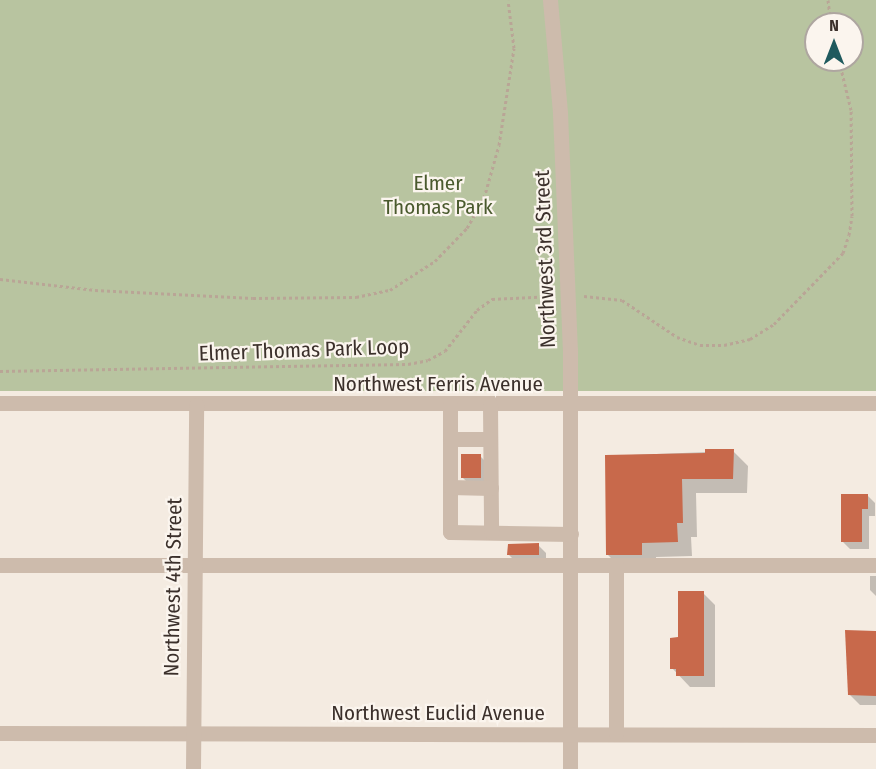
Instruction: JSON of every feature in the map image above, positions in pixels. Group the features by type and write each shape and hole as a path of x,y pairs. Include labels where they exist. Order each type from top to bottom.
{"street":[{"name":"Northwest 3rd Street","path":"550,0 560,113 570,405 570,769"},
{"name":"Northwest Ferris Avenue","path":"0,403 570,405 876,403"},
{"name":"Northwest 4th Street","path":"193,769 196,405"},
{"path":"450,405 450,532 571,534"},
{"path":"490,405 491,532"},
{"path":"450,439 490,439"},
{"path":"450,488 491,488"},
{"path":"0,565 194,568 571,564 876,565"},
{"path":"616,564 616,734"},
{"name":"Northwest Euclid Avenue","path":"0,733 876,735"}],"path":[{"path":"0,279 95,290 253,298 357,297 390,290 435,261 467,228 484,198 499,145 514,48 508,0"},
{"name":"Elmer Thomas Park Loop","path":"0,371 408,364 428,360 445,351 477,310 492,299 567,296 622,300 677,337 700,345 724,345 750,339 774,324 843,253 852,216 851,110 842,72"}],"green space":[{"name":"Elmer Thomas Park","path":"0,0 876,0 876,391 0,391"}],"building":[{"path":"705,449 734,449 733,479 682,479 683,523 677,523 678,542 642,543 642,555 606,555 605,455 705,453"},
{"path":"461,454 481,454 481,478 461,478"},
{"path":"841,494 868,494 868,509 862,509 862,542 841,542"},
{"path":"539,543 539,555 507,555 508,544"},
{"path":"678,591 704,591 704,676 676,676 676,669 670,669 670,638 678,637"},
{"path":"845,630 876,631 876,696 848,695"}]}
